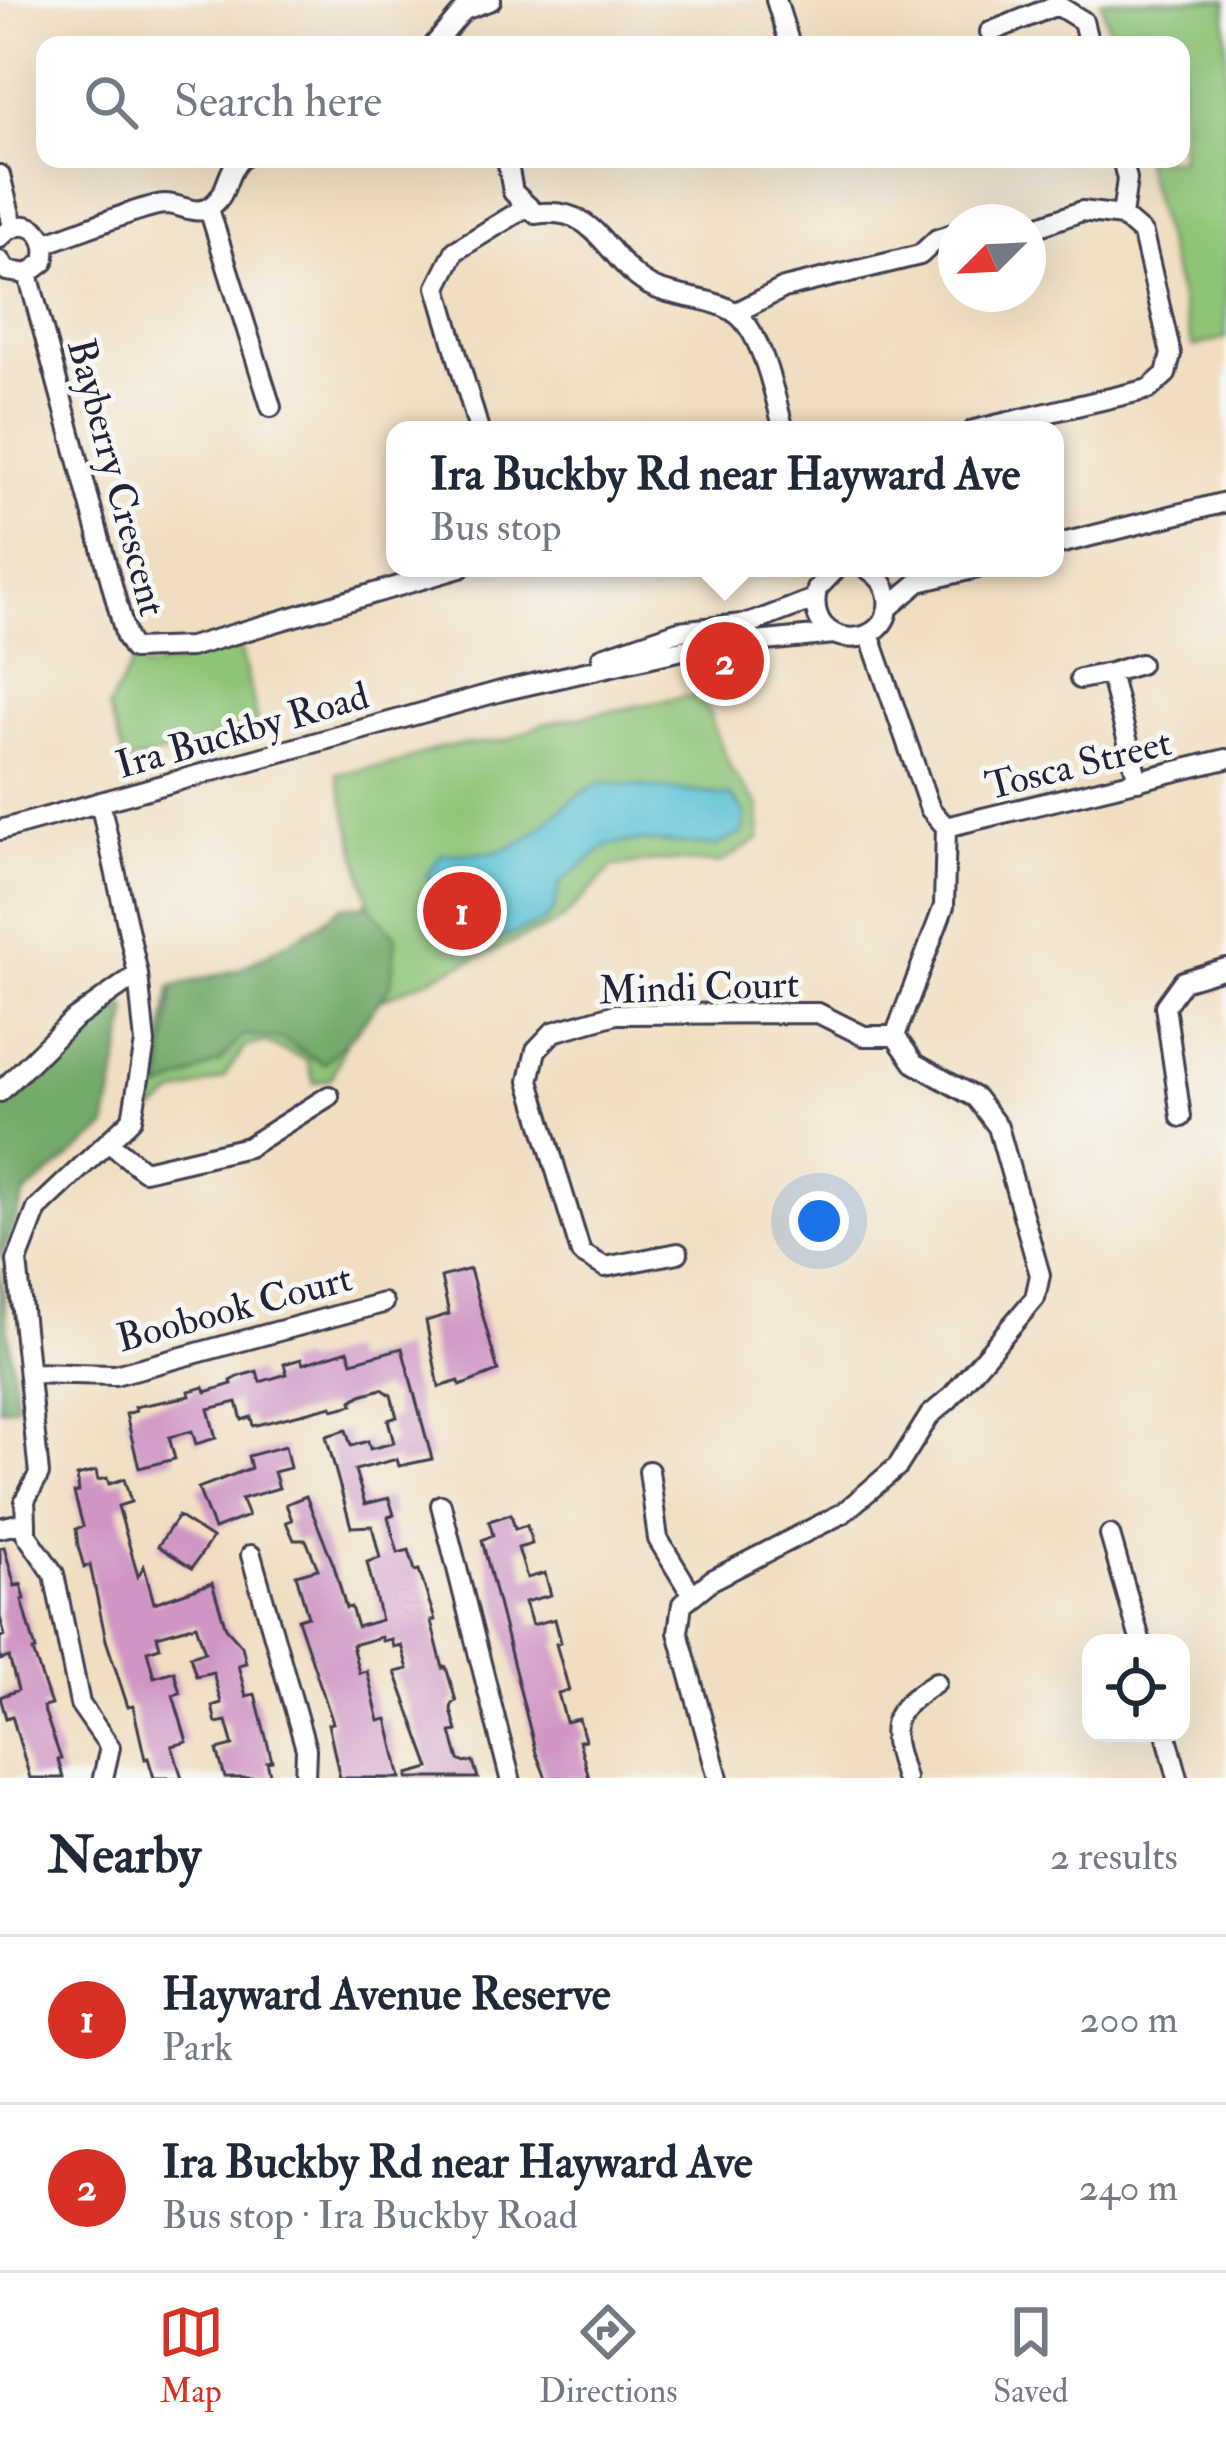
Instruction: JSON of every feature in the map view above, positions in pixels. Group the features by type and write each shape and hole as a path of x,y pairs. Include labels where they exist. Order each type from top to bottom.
{"street":[{"path":"442,36 464,10 491,0"},
{"path":"776,0 787,36"},
{"path":"990,32 1057,5 1083,21 1087,36"},
{"path":"46,243 166,204 189,211 209,208 223,194 230,168"},
{"path":"509,168 513,192 536,214 561,210 585,222 650,286 735,313 757,340 781,421"},
{"path":"1122,216 1124,168"},
{"path":"0,175 7,232 35,228 46,243 44,262 28,274 8,271 0,261"},
{"path":"476,421 437,287 455,251 528,206"},
{"path":"209,208 271,407"},
{"path":"1012,421 1149,389 1166,374 1171,354 1143,235 1122,216 1082,211 1046,224"},
{"path":"735,313 784,288 920,255 938,239"},
{"name":"Bayberry Crescent","path":"28,274 133,649 190,647 429,577"},
{"path":"1064,543 1226,502"},
{"path":"825,577 814,599 819,620 834,634"},
{"path":"879,577 888,608"},
{"path":"718,1778 678,1632 682,1604 712,1580 843,1513 898,1466 930,1415 949,1400 1035,1298 1040,1275 998,1127 976,1098 914,1063 895,1036 944,906 946,827 930,809 869,634 888,608 919,582 939,577"},
{"name":"Ira Buckby Road","path":"501,691 679,632 751,623 814,599"},
{"name":"Ira Buckby Road","path":"0,830 501,691 687,649 869,634"},
{"path":"1080,680 1140,664"},
{"path":"1110,673 1138,781"},
{"name":"Tosca Street","path":"946,827 1226,759"},
{"path":"100,802 138,974 145,1042 132,1119 37,1209 17,1261 39,1474 25,1500 26,1534 54,1574 80,1704 110,1747 103,1778"},
{"path":"1180,1117 1165,1006 1183,981 1226,968"},
{"path":"0,1092 73,1020 138,974"},
{"name":"Mindi Court","path":"678,1252 605,1267 581,1253 529,1081 536,1049 554,1032 616,1014 818,1013 864,1036 895,1036"},
{"path":"108,1142 144,1171 248,1147 329,1096"},
{"name":"Boobook Court","path":"29,1372 115,1375 383,1303"},
{"path":"649,1471 658,1539 692,1594"},
{"path":"441,1505 510,1778"},
{"path":"0,1528 26,1522"},
{"path":"1110,1534 1138,1634"},
{"path":"251,1555 306,1749 305,1778"},
{"path":"905,1778 894,1745 896,1720 903,1704 936,1682"},
{"path":"1168,1742 1178,1778"}],"green space":[{"path":"1101,0 1226,0 1226,338 1193,347 1145,168 1190,168 1190,36 1111,36"},
{"path":"240,647 259,727 126,763 108,708 133,662 150,668"},
{"path":"701,694 732,772 759,806 760,839 720,863 655,861 613,867 561,921 360,1009 331,1079 314,1083 307,1060 264,1042 245,1047 223,1078 174,1095 152,1112 170,987 267,962 369,901 337,774 396,764 442,747 508,740 543,724"},
{"path":"369,905 396,937 391,985 324,1064 282,1039 244,1035 220,1061 161,1091 173,987 236,971 343,906"},
{"path":"125,1005 128,1013 106,1128 25,1194 0,1260 0,1110 80,1030"},
{"path":"0,1267 17,1405 0,1409"}],"water":[{"path":"603,782 731,796 745,813 743,833 715,846 637,841 608,845 560,883 554,910 545,921 481,947 461,934 427,875 442,854 493,852 514,846"}],"building":[{"path":"470,1269 498,1371 460,1386 459,1381 439,1387 426,1321 449,1314 441,1277"},
{"path":"402,1348 432,1459 399,1466 397,1459 355,1470 365,1504 389,1498 394,1515 388,1517 398,1553 409,1550 415,1571 419,1570 456,1701 451,1710 457,1731 451,1732 459,1760 473,1761 478,1778 408,1778 408,1774 430,1768 395,1672 408,1669 401,1645 393,1647 391,1639 382,1641 381,1637 352,1645 359,1673 367,1671 379,1721 387,1719 401,1778 340,1778 328,1724 333,1723 298,1619 308,1616 296,1575 318,1569 306,1540 294,1540 286,1522 292,1520 286,1504 306,1496 357,1627 381,1620 367,1562 380,1558 372,1526 351,1527 326,1436 346,1430 351,1446 368,1441 370,1449 394,1443 388,1420 397,1417 391,1395 382,1389 361,1395 353,1405 253,1426 251,1417 242,1420 237,1402 208,1409 216,1438 196,1444 192,1431 169,1437 175,1459 139,1468 126,1414 136,1411 135,1407 190,1396 189,1391 204,1387 206,1392 232,1384 257,1371 260,1382 287,1374 284,1364 301,1359 303,1364 348,1350 352,1362"},
{"path":"285,1446 290,1468 274,1472 279,1488 241,1499 248,1516 214,1529 198,1488 251,1468 248,1456"},
{"path":"96,1471 98,1480 107,1478 109,1484 124,1479 131,1502 118,1506 138,1576 144,1566 154,1603 212,1583 226,1628 242,1646 246,1663 238,1665 246,1696 255,1694 272,1761 267,1762 271,1778 225,1778 217,1750 233,1746 226,1721 216,1723 212,1706 221,1703 213,1672 196,1676 190,1656 205,1652 196,1625 157,1636 160,1647 147,1651 154,1677 174,1671 180,1693 173,1695 187,1742 172,1746 182,1778 154,1778 133,1706 128,1707 106,1640 90,1565 84,1567 78,1546 76,1529 83,1526 74,1493 79,1492 77,1476"},
{"path":"511,1514 515,1529 527,1525 532,1544 518,1548 527,1578 545,1573 551,1595 525,1602 532,1625 555,1619 561,1642 556,1644 569,1690 558,1693 566,1722 579,1719 585,1740 579,1741 589,1778 546,1778 536,1753 482,1540 493,1535 489,1521"},
{"path":"178,1516 212,1538 192,1568 158,1546"},
{"path":"4,1547 15,1586 21,1584 25,1599 33,1651 51,1705 43,1707 63,1778 30,1778 12,1716 6,1718 0,1697 18,1690 9,1657 0,1660 0,1637 5,1636 0,1617 0,1548"}],"place":[{"name":"Ira Buckby Rd near Hayward Ave","path":"725,661"},
{"name":"Hayward Avenue Reserve","path":"462,911"}]}
